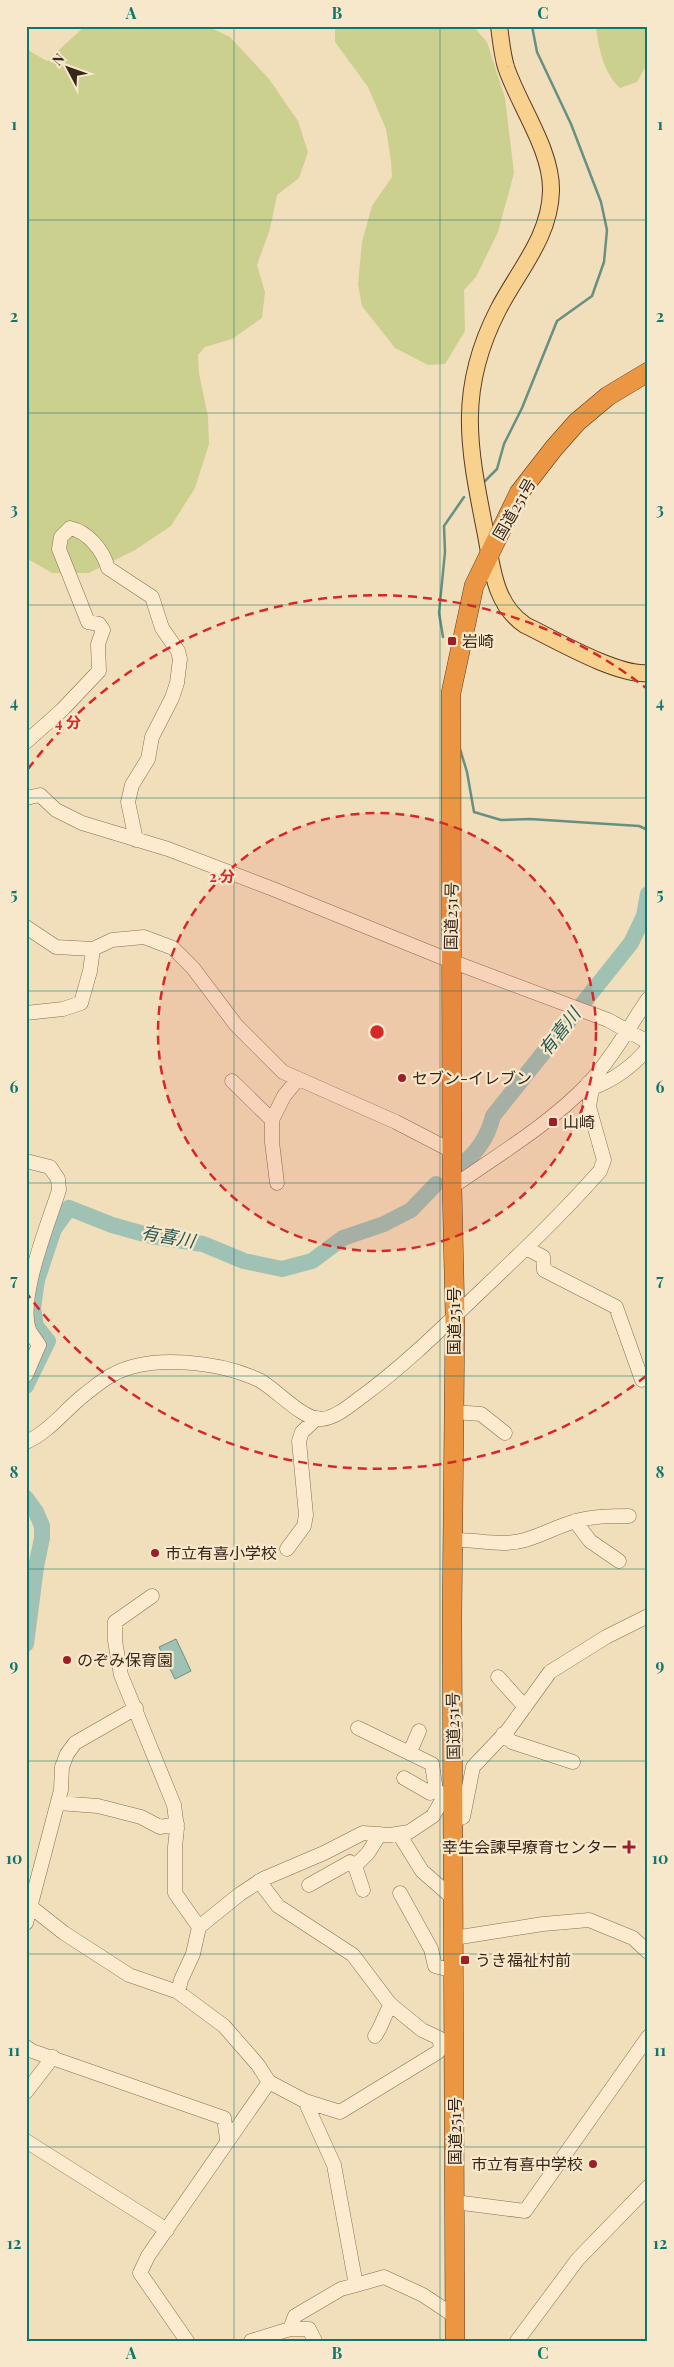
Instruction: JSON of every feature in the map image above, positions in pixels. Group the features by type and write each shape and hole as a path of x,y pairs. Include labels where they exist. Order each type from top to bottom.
{"highway":[{"name":"国道251号","path":"455,2341 454,1820 445,1794 453,1540 455,1316 452,1186 450,693 474,586 519,494 554,448 577,422 608,396 648,372"}],"main road":[{"path":"499,26 505,66 543,152 550,174 551,190 549,215 532,255 499,309 482,345 471,386 470,443 496,588 513,617 525,625 616,668 640,674 648,673"}],"street":[{"path":"26,742 62,710 98,671 98,644 103,630 99,624 88,622 59,549 61,537 70,528 79,530 104,553 108,568 152,597 162,628 178,651 180,659 177,682 172,698 152,737 148,759 132,785 128,802 136,840"},
{"path":"26,798 40,795 56,810 82,823 168,849 273,889 548,999 608,1020 648,1042"},
{"path":"26,927 56,947 93,949 112,940 144,937 173,948 193,968 236,1025 283,1072 396,1122 452,1151"},
{"path":"26,1013 63,1009 81,1003 90,971 93,949"},
{"path":"452,1186 500,1154 590,1085 648,998"},
{"path":"590,1085 616,1076 638,1060 648,1048"},
{"path":"277,1183 272,1142 272,1120 284,1096 298,1079"},
{"path":"232,1081 272,1120"},
{"path":"26,1442 37,1438 62,1413 113,1374 136,1366 163,1362 209,1365 244,1373 270,1385 307,1416 316,1418 330,1417 340,1412 401,1367 526,1248 600,1171 604,1160 589,1107 590,1085"},
{"path":"26,1161 50,1167 58,1179 60,1190 31,1278 28,1321 30,1331 39,1345 26,1374"},
{"path":"526,1248 543,1257 544,1270 616,1308 642,1380"},
{"path":"454,1412 481,1414 505,1433"},
{"path":"287,1549 304,1526 306,1515 306,1498 299,1441 302,1432 316,1418"},
{"path":"453,1540 473,1539 488,1544 524,1541 575,1521 596,1516 629,1516"},
{"path":"575,1521 590,1541 619,1561"},
{"path":"152,1596 114,1622 115,1641 122,1675 174,1805 177,1824 175,1893 198,1927"},
{"path":"454,1820 463,1817 473,1767 525,1707 550,1672 564,1662 648,1616"},
{"path":"498,1677 525,1707"},
{"path":"26,1923 58,1803 62,1767 75,1743 136,1708"},
{"path":"358,1728 432,1764 445,1794"},
{"path":"410,1752 419,1731"},
{"path":"503,1734 512,1742 573,1762"},
{"path":"404,1778 430,1793 445,1794"},
{"path":"178,1992 193,1954 198,1927 206,1919 259,1881 279,1870 324,1853 363,1833 399,1834 409,1832 433,1816 445,1794"},
{"path":"58,1803 98,1806 141,1818 160,1827 177,1824"},
{"path":"355,1866 368,1852 380,1834"},
{"path":"399,1834 422,1871 454,1899"},
{"path":"309,1885 350,1862 355,1866 363,1890"},
{"path":"31,1907 64,1933 129,1975 178,1992 224,2026 258,2065 269,2082 305,2101 340,2112 438,2052 441,2047 439,2038 422,2030 391,2006 353,1955 278,1906 259,1881"},
{"path":"400,1893 430,1949 435,1966 454,1971"},
{"path":"454,1938 543,1924 589,1920 633,1938 648,1952"},
{"path":"375,2036 380,2029 384,2015 391,2006"},
{"path":"455,2202 525,2211 648,2038"},
{"path":"26,2047 224,2118 227,2139"},
{"path":"26,2092 53,2057"},
{"path":"187,2341 140,2273 148,2256 227,2139 269,2082"},
{"path":"305,2101 334,2166 356,2285"},
{"path":"26,2141 167,2230"},
{"path":"517,2341 554,2288 578,2259 648,2187"},
{"path":"290,2329 295,2316 341,2289 384,2277 423,2295 456,2316"},
{"path":"251,2341 290,2329 309,2329 315,2341"}],"green space":[{"path":"85,26 207,26 230,37 269,79 298,121 308,152 299,178 277,195 270,229 257,265 265,292 262,318 232,339 205,347 198,355 199,373 208,417 209,444 195,488 171,526 135,550 89,573 52,573 26,558 26,49 47,61"},
{"path":"335,26 473,26 487,42 505,98 514,173 498,232 476,277 464,290 465,331 445,364 428,365 395,348 362,306 358,284 362,242 372,206 392,177 391,161 386,129 368,87 335,42"},
{"path":"596,26 648,26 648,62 637,82 620,88 614,82 603,60"}],"shaded area":[{"path":"176,1639 191,1671 175,1679 159,1647"}],"waterway":[{"path":"485,481 497,469 504,444 522,408 557,321 592,296 604,262 607,230 601,202 571,124 537,52 532,26"},
{"path":"443,637 439,613 445,552 444,526 464,497"},
{"path":"460,749 467,772 474,812 501,820 530,819 639,826 648,830"},
{"name":"有喜川","path":"462,1164 482,1143 493,1116 631,943 644,916 648,894"},
{"name":"有喜川","path":"26,1386 48,1341 36,1326 33,1308 37,1280 54,1229 69,1208 112,1225 151,1236 203,1244 244,1261 282,1269 312,1261 343,1238 384,1224 411,1210 436,1184"},
{"name":"有喜川","path":"26,1498 36,1512 42,1526 42,1538 36,1567 26,1644"}],"place":[{"name":"岩崎","path":"452,641"},
{"name":"セブン-イレブン","path":"402,1078"},
{"name":"山崎","path":"553,1122"},
{"name":"市立有喜小学校","path":"155,1553"},
{"name":"のぞみ保育園","path":"67,1660"},
{"name":"幸生会諫早療育センター","path":"629,1847"},
{"name":"うき福祉村前","path":"465,1960"},
{"name":"市立有喜中学校","path":"593,2164"}]}
